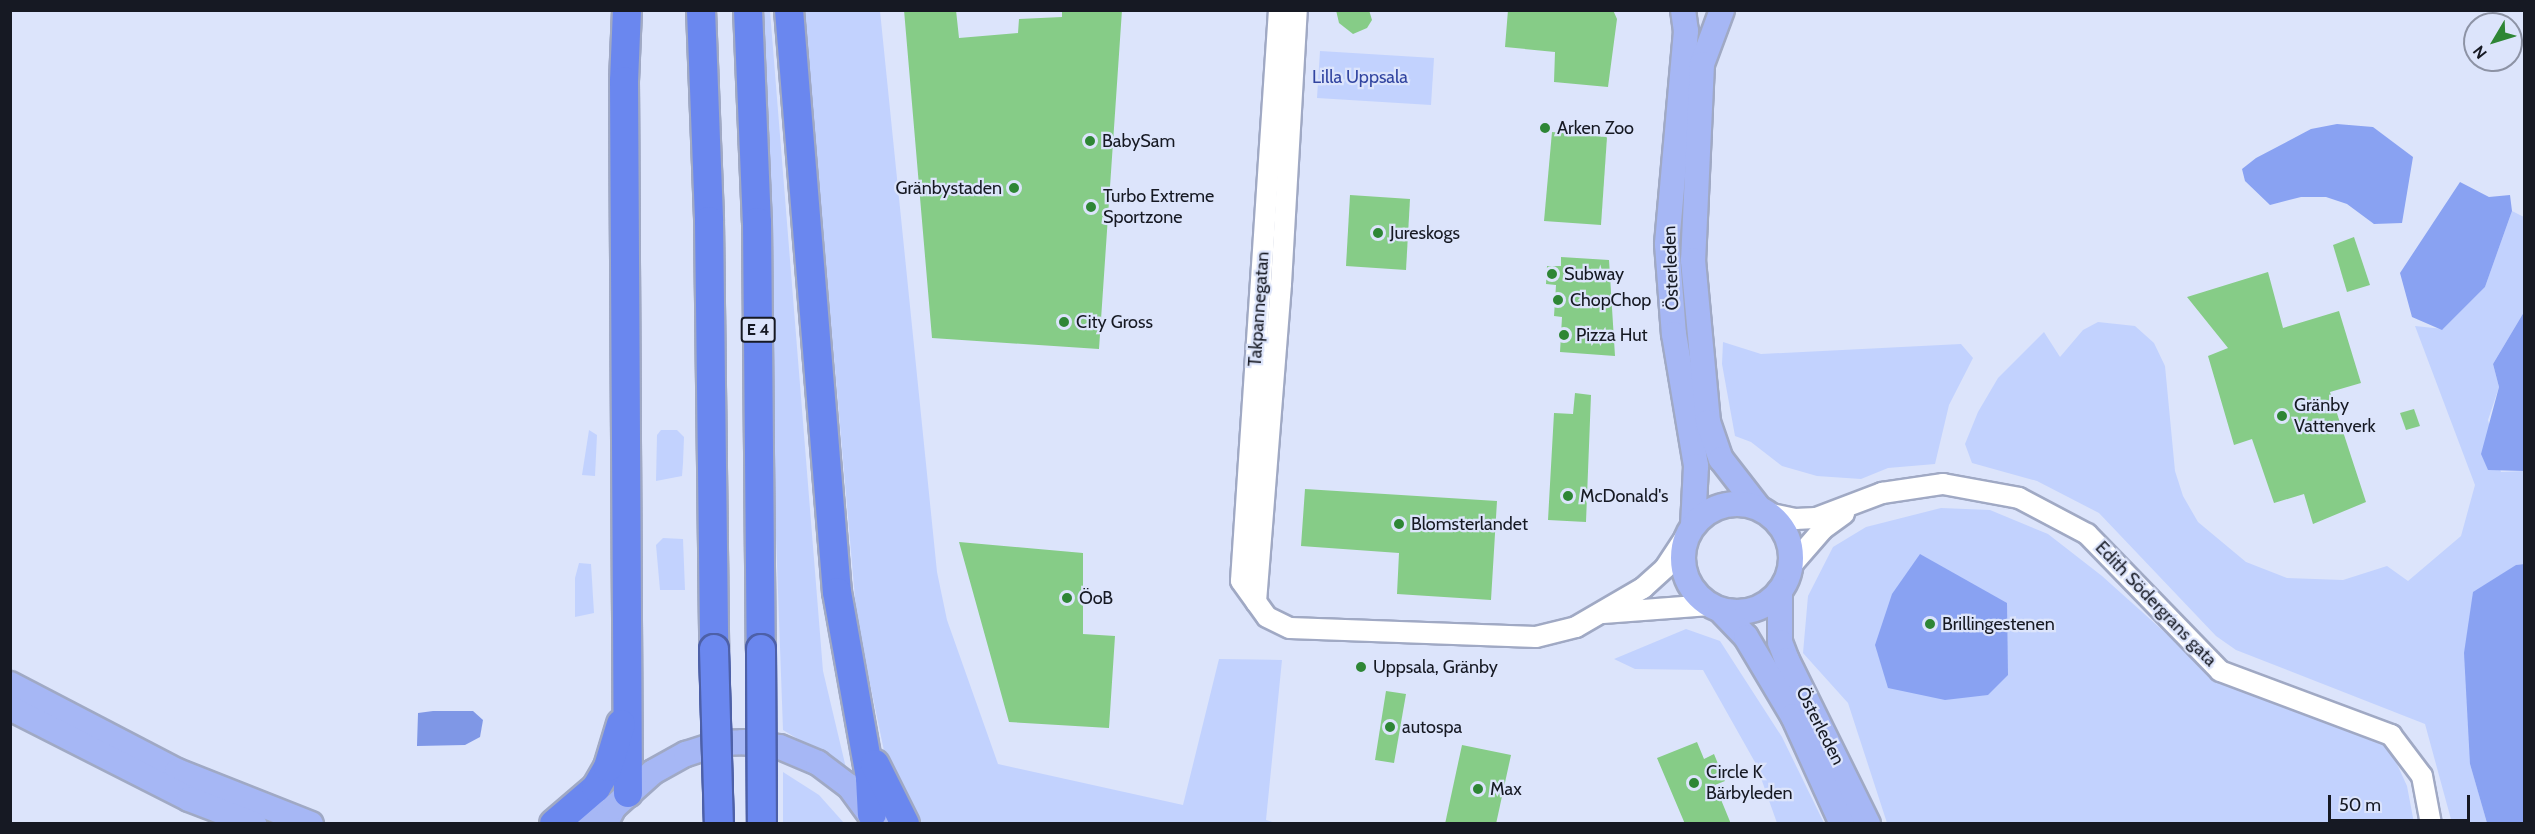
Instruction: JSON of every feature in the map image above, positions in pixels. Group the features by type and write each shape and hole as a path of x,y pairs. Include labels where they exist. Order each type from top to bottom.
{"highway":[{"path":"616,808 630,684 624,81 627,10"},
{"path":"701,10 709,221 718,824"},
{"name":"E 4","path":"748,10 757,222 762,824"},
{"path":"789,10 837,592 859,728 870,778 874,819"},
{"path":"554,824 596,788 608,767 630,684"},
{"path":"859,728 905,824"}],"main road":[{"name":"Österleden","path":"1683,10 1686,31 1667,244 1674,334 1696,466 1691,529"},
{"name":"Österleden","path":"1722,10 1702,64 1693,260 1708,422 1721,459 1763,511"},
{"path":"1730,504 1763,511 1786,537 1790,567 1780,591 1753,609 1715,607 1695,592 1685,573 1683,553 1691,529 1704,515 1730,504"},
{"name":"Österleden","path":"1780,591 1780,642 1868,824"},
{"name":"Österleden","path":"1715,607 1746,637 1793,716 1842,824"},
{"path":"10,684 177,771 311,824"},
{"path":"10,708 189,799 254,824"},
{"path":"582,824 616,808 653,772 686,754 720,743 743,742 780,747 818,763 849,786 874,819"}],"street":[{"name":"Takpannegatan","path":"1279,10 1241,581 1267,617 1290,627 1385,633 1536,637 1576,627 1603,614 1665,568 1691,529"},
{"name":"Takpannegatan","path":"1256,602 1281,296 1297,10"},
{"name":"Edith Södergrans gata","path":"1859,504 1882,493 1952,484 2019,498 2053,514 2087,534 2220,671 2391,735 2422,776 2431,824"},
{"path":"1763,511 1795,519 1816,518 1859,504"},
{"path":"1790,567 1823,529 1859,504"},
{"name":"Takpannegatan","path":"1603,614 1715,607"}],"green space":[{"path":"757,11 770,11 823,671 846,768 783,730"},
{"path":"804,11 880,11 937,572 947,620 998,764 1183,805 1219,659 1282,660 1266,820 1276,823 899,823 857,621"},
{"name":"Lilla Uppsala","path":"1320,51 1434,58 1431,105 1317,98"},
{"path":"2512,211 2524,217 2524,312 2493,364 2499,387 2488,420 2501,472 2524,471 2524,564 2516,565 2470,764 2487,823 2452,823 2425,724 2236,650 2216,636 2099,513 2037,481 1972,463 1965,444 1978,412 1998,378 2044,332 2060,357 2083,330 2098,322 2135,326 2154,343 2165,366 2175,471 2183,496 2198,522 2246,562 2287,578 2343,580 2387,566 2408,581 2461,536 2475,485 2415,326 2443,329 2485,287"},
{"path":"1723,342 1761,354 1961,344 1973,358 1949,405 1935,464 1888,468 1861,479 1817,476 1782,466 1751,442 1735,436 1722,364"},
{"path":"589,430 597,435 595,476 582,475"},
{"path":"661,430 677,430 684,437 682,476 656,481 657,435"},
{"path":"1941,508 1990,510 2048,534 2102,576 2218,680 2387,742 2407,786 2414,823 1887,823 1848,703 1803,653 1808,596 1833,547 1866,527"},
{"path":"663,538 683,539 685,590 660,590 656,545"},
{"path":"579,563 591,564 594,613 575,617 575,578"},
{"path":"1686,629 1720,641 1782,737 1824,823 1777,823 1756,764 1703,670 1635,669 1614,659"},
{"path":"783,772 819,795 844,823 783,823"}],"shaded area":[{"path":"2337,124 2373,127 2413,157 2402,223 2374,224 2347,204 2326,197 2301,197 2270,205 2245,181 2242,169 2256,158 2311,129"},
{"path":"2460,182 2489,197 2510,195 2512,211 2485,287 2442,330 2412,317 2400,273"},
{"path":"2524,312 2524,471 2488,470 2481,454 2499,387 2493,364"},
{"path":"1920,554 2007,603 2008,675 1988,695 1945,700 1888,688 1875,645 1892,594"},
{"path":"2524,564 2524,823 2487,823 2470,764 2464,653 2473,592 2516,565"},
{"path":"473,711 483,720 480,737 465,745 417,746 418,713"}],"building":[{"name":"Gränbystaden","path":"904,10 956,10 959,38 1018,33 1019,19 1062,17 1062,10 1122,10 1099,349 932,338"},
{"path":"1336,10 1369,10 1372,20 1367,28 1353,34 1339,23"},
{"path":"1508,10 1613,10 1617,19 1608,87 1554,82 1555,52 1505,47"},
{"path":"1552,132 1607,137 1601,225 1544,221"},
{"name":"Jureskogs","path":"1350,195 1410,199 1406,270 1346,266"},
{"path":"2354,237 2370,285 2347,292 2333,245"},
{"path":"1561,257 1609,260 1615,356 1560,352 1562,317 1554,316 1556,285 1546,284 1547,266 1561,266"},
{"name":"Gränby Vattenverk","path":"2268,272 2283,328 2339,311 2361,383 2330,392 2366,502 2313,524 2304,494 2274,503 2252,439 2234,445 2208,356 2228,348 2187,297"},
{"name":"McDonald's","path":"1575,393 1591,395 1586,522 1548,520 1554,413 1573,414"},
{"path":"2414,409 2420,426 2406,430 2400,413"},
{"name":"Blomsterlandet","path":"1305,489 1497,501 1491,600 1397,594 1399,553 1301,546"},
{"path":"959,542 1083,553 1083,634 1115,636 1109,728 1009,722"},
{"name":"autospa","path":"1386,691 1406,694 1394,763 1375,760"},
{"name":"Circle K Bärbyleden","path":"1697,742 1704,759 1714,754 1725,781 1715,785 1731,824 1685,824 1657,758"},
{"name":"Max","path":"1462,745 1511,755 1496,824 1445,824"}],"place":[{"name":"Arken Zoo","path":"1545,128"},
{"name":"BabySam","path":"1090,141"},
{"name":"Gränbystaden","path":"1014,188"},
{"name":"Turbo Extreme Sportzone","path":"1091,207"},
{"name":"Jureskogs","path":"1378,233"},
{"name":"Subway","path":"1552,274"},
{"name":"ChopChop","path":"1558,300"},
{"name":"City Gross","path":"1064,322"},
{"name":"Pizza Hut","path":"1564,335"},
{"name":"Gränby Vattenverk","path":"2282,416"},
{"name":"McDonald's","path":"1568,496"},
{"name":"Blomsterlandet","path":"1399,524"},
{"name":"ÖoB","path":"1067,598"},
{"name":"Brillingestenen","path":"1930,624"},
{"name":"Uppsala, Gränby","path":"1361,667"},
{"name":"autospa","path":"1390,727"},
{"name":"Circle K Bärbyleden","path":"1694,783"},
{"name":"Max","path":"1478,789"}]}
